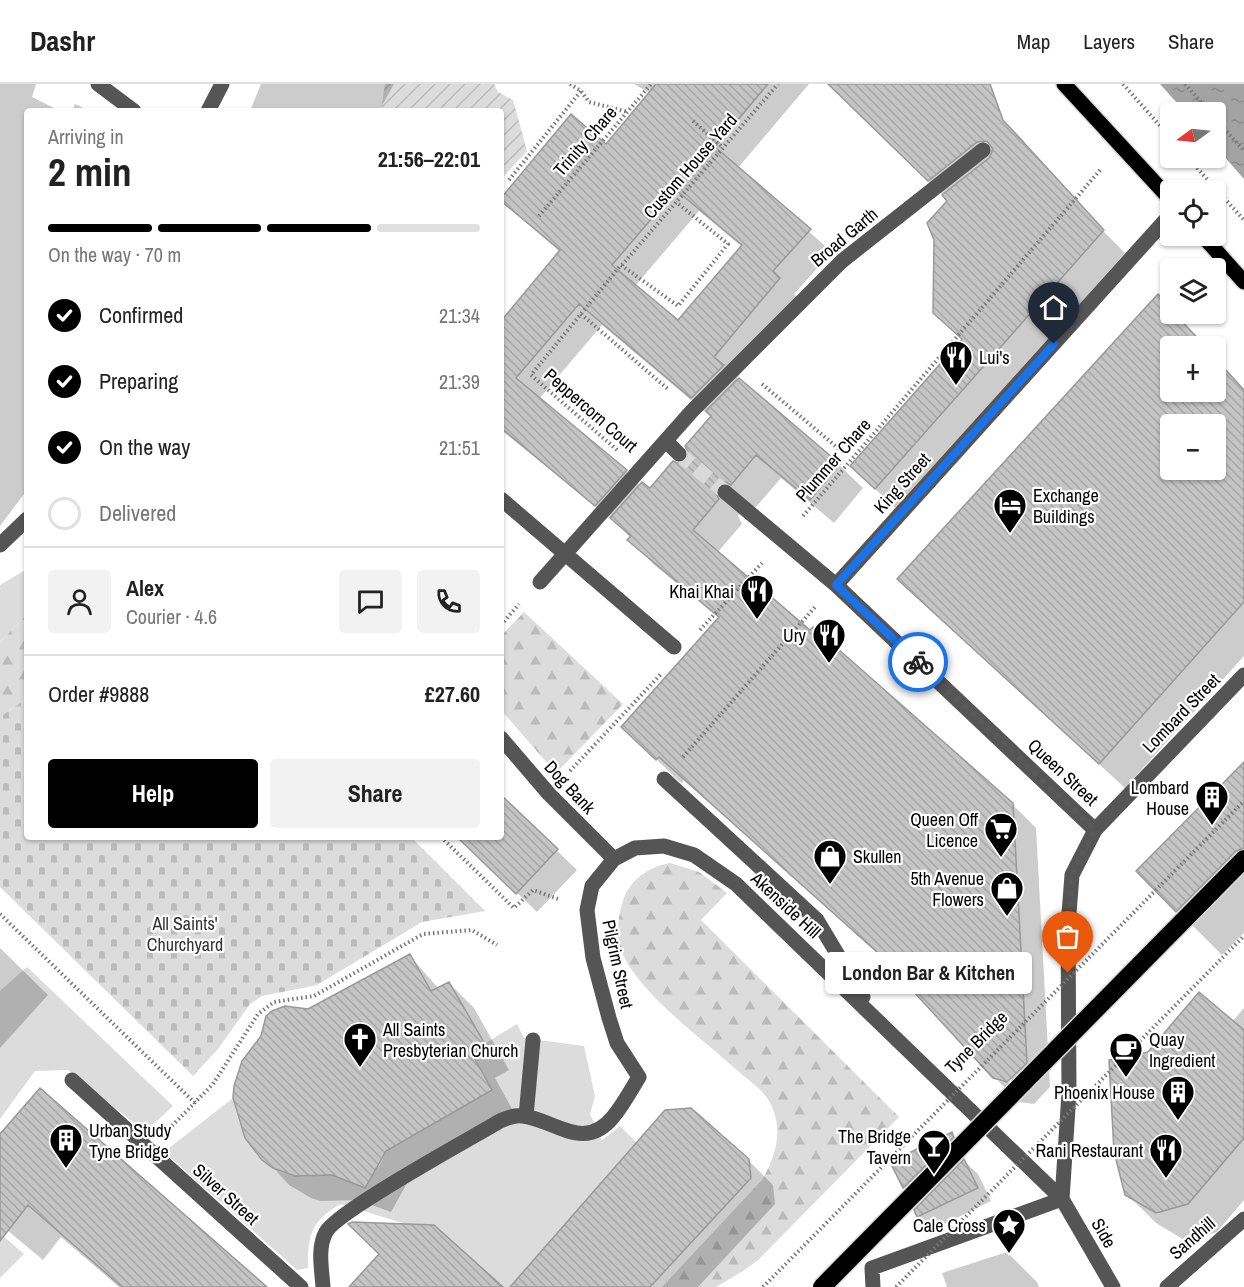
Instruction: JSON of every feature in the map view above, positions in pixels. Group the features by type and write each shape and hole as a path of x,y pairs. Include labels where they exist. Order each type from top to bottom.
{"highway":[{"path":"822,1287 1244,859"}],"main road":[{"path":"1064,84 1160,188"},
{"path":"1212,246 1244,282"}],"street":[{"path":"98,84 130,108"},
{"path":"209,108 222,84"},
{"name":"Broad Garth","path":"540,582 692,411 842,261 983,150"},
{"name":"King Street","path":"836,585 1160,226"},
{"path":"666,441 679,454"},
{"name":"Queen Street","path":"725,492 836,585 1095,830 1072,875 1068,926 1069,1093 1062,1199"},
{"path":"504,502 674,647"},
{"path":"0,545 24,522"},
{"name":"Lombard Street","path":"1095,830 1244,675"},
{"name":"Dog Bank","path":"504,742 549,794 614,859"},
{"path":"664,779 817,920 874,1015"},
{"name":"Akenside Hill","path":"614,859 635,848 664,846 694,855 736,884 1062,1199"},
{"name":"Pilgrim Street","path":"526,1116 570,1132 591,1132 612,1119 639,1077 617,1043 593,958 587,925 587,910 592,886 614,859"},
{"path":"323,1287 322,1240 336,1220 500,1121 526,1116 533,1040"},
{"name":"Silver Street","path":"72,1080 301,1287"},
{"path":"873,1287 872,1268 1062,1199"},
{"name":"Side","path":"1062,1199 1113,1287"},
{"name":"Sandhill","path":"1167,1287 1244,1219"}],"path":[{"path":"570,84 581,91 589,102 628,112"},
{"name":"Trinity Chare","path":"539,216 651,84"},
{"name":"Custom House Yard","path":"621,265 778,84"},
{"path":"1123,84 1160,126"},
{"path":"1185,84 1201,102"},
{"path":"509,180 581,91"},
{"path":"693,121 723,148"},
{"path":"1226,131 1244,151"},
{"name":"Plummer Chare","path":"696,636 783,540 1121,146"},
{"path":"1197,168 1244,220"},
{"path":"621,265 678,306 728,244 676,202"},
{"name":"Peppercorn Court","path":"621,265 531,375 639,470"},
{"path":"581,314 692,411"},
{"path":"738,364 839,449"},
{"path":"664,779 780,644 836,585"},
{"path":"565,776 664,670"},
{"name":"Tyne Bridge","path":"763,1287 1244,801"},
{"path":"444,840 514,908 532,890"},
{"path":"0,914 196,1104 223,1071 258,1014 274,1002 314,996 423,934 472,930 497,945"},
{"path":"896,1287 1244,936"}],"green space":[{"path":"385,84 494,84 498,92 513,100 527,151 504,176 504,108 381,108"},
{"path":"24,571 24,617 0,642 0,585"},
{"path":"524,612 623,704 556,773 504,713 504,633"},
{"path":"24,617 24,700 0,717 0,642"},
{"name":"All Saints' Churchyard","path":"24,700 24,840 414,840 485,911 422,922 317,985 262,996 250,1004 218,1049 193,1076 0,887 0,717"},
{"path":"670,863 699,872 727,893 701,920 899,1117 758,1260 716,1287 662,1287 762,1180 774,1152 777,1123 764,1094 656,999 629,966 621,950 618,926 626,893 641,875 655,867"},
{"path":"27,967 173,1106 145,1132 68,1070 35,1071 0,1119 0,991"},
{"path":"517,1024 524,1038 584,1046 595,1096 590,1114 602,1140 620,1126 637,1143 510,1287 503,1287 434,1225 406,1224 340,1204 322,1217 313,1230 310,1238 308,1268 297,1270 164,1152 233,1098 245,1137 261,1159 271,1167 297,1176 332,1175 352,1182 358,1180 369,1175 381,1164 385,1152 491,1090 471,1052"},
{"path":"0,1233 24,1254 0,1278"}],"water":[{"path":"1160,84 1244,84 1244,179 1226,159 1226,102 1176,102"}],"building":[{"path":"656,84 768,84 715,147 811,229 773,271 780,278 714,357 724,365 691,398 579,304 516,378 627,470 595,506 504,430 504,317 560,250 504,203 504,194 571,114 606,144","holes":["676,190 742,245 678,320 612,265"]},
{"path":"828,84 990,84 1003,120 1104,230 875,489 850,466 962,339 933,313 934,240 927,223 947,201 942,195 989,158 993,149 987,141 977,142 928,181"},
{"name":"Exchange Buildings","path":"1158,294 1160,296 1160,324 1184,324 1196,336 1160,336 1160,402 1226,402 1226,370 1244,390 1244,602 1099,764 897,579"},
{"path":"739,378 840,464 810,500 756,455 731,485 726,482 718,485 715,491 719,499 693,530 810,630 813,627 1013,803 1027,1063 1007,1082 993,1078 878,953 659,757 656,760 621,727 719,617 627,540 631,536 610,518 642,482 650,488 673,461 681,464 686,460 688,452 685,446 711,416 706,411"},
{"name":"Lombard House","path":"1244,762 1244,848 1236,851 1176,912 1136,871"},
{"path":"504,798 558,849 516,894 460,840 504,840"},
{"name":"All Saints Presbyterian Church","path":"410,954 431,991 449,982 485,1044 471,1052 492,1090 386,1151 365,1188 332,1175 295,1176 273,1168 262,1160 245,1138 233,1098 234,1086 242,1061 261,1036 266,1016 285,1006 308,1009"},
{"name":"Phoenix House","path":"1199,992 1244,1030 1244,1138 1188,1204 1156,1213 1125,1195 1114,1152 1109,1060 1148,1052"},
{"name":"Urban Study Tyne Bridge","path":"40,1088 267,1287 122,1287 28,1205 0,1241 0,1134"},
{"path":"691,1108 749,1159 751,1178 650,1287 510,1287 665,1110"},
{"path":"952,1132 954,1137 903,1188 890,1162"},
{"path":"964,1159 978,1188 917,1217 914,1210"},
{"path":"352,1222 434,1225 503,1287 349,1287 379,1254 348,1224"}],"tunnel":[{"path":"679,454 725,492"}],"way so far":[{"path":"918,662 1095,830 1072,875 1068,926 1068,973"}],"place":[{"name":"Lui's","path":"956,386"},
{"name":"Exchange Buildings","path":"1010,534"},
{"name":"Khai Khai","path":"757,620"},
{"name":"Ury","path":"829,664"},
{"name":"Lombard House","path":"1212,826"},
{"name":"Queen Off Licence","path":"1001,858"},
{"name":"Skullen","path":"830,885"},
{"name":"5th Avenue Flowers","path":"1007,917"},
{"name":"London Bar & Kitchen","path":"1068,973"},
{"name":"All Saints Presbyterian Church","path":"360,1068"},
{"name":"Quay Ingredient","path":"1126,1078"},
{"name":"Phoenix House","path":"1178,1121"},
{"name":"Urban Study Tyne Bridge","path":"66,1169"},
{"name":"The Bridge Tavern","path":"934,1175"},
{"name":"Rani Restaurant","path":"1166,1179"},
{"name":"Cale Cross","path":"1009,1254"}],"route":[{"path":"918,662 836,585 1054,344"}]}
